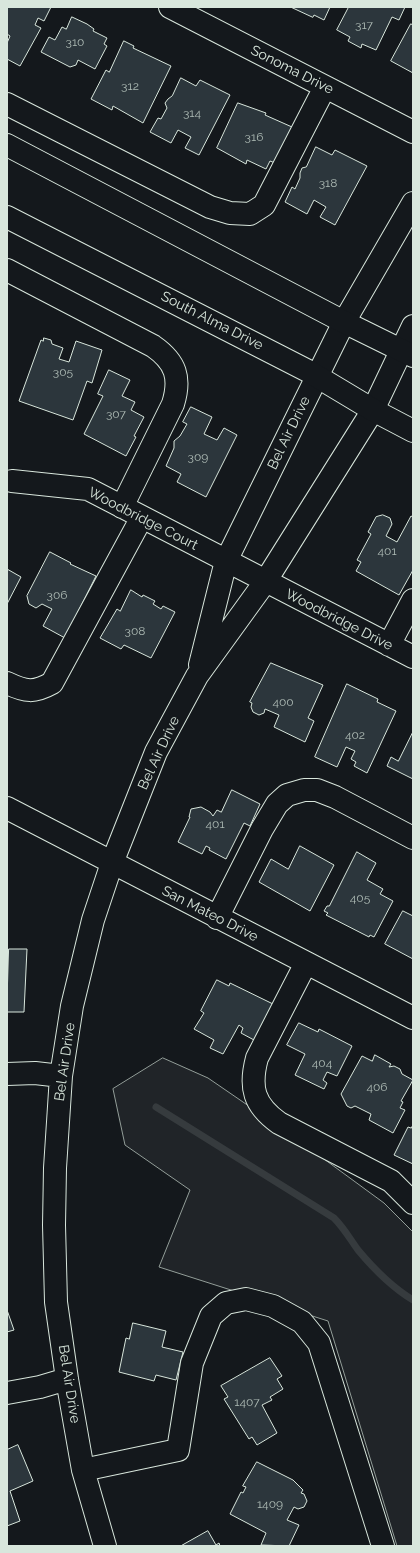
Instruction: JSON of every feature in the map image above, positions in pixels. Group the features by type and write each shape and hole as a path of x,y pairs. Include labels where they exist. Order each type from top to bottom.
{"street":[{"name":"Sonoma Drive","path":"170,7 413,132"},
{"path":"7,104 210,207 230,213 250,214 264,204 325,87"},
{"path":"7,145 344,322 407,353"},
{"name":"Bel Air Drive","path":"197,676 226,561 344,322 413,203"},
{"name":"South Alma Drive","path":"7,217 308,370 317,377 373,410 413,431"},
{"path":"7,270 153,346 164,354 172,365 177,378 177,391 173,404 122,507"},
{"name":"Bel Air Drive","path":"105,1546 83,1470 67,1379 56,1302 54,1226 55,1168 61,1076 72,1006 93,920 112,862 156,752 197,676 265,582 373,410 407,353 413,326"},
{"name":"Woodbridge Court","path":"12,481 88,489 265,582"},
{"path":"7,683 19,689 30,691 40,690 52,683 142,517"},
{"name":"Woodbridge Drive","path":"265,582 413,658"},
{"path":"388,645 413,600"},
{"path":"217,918 262,829 277,804 287,795 304,790 317,790 335,797 413,838"},
{"name":"San Mateo Drive","path":"7,808 217,918 413,1018"},
{"path":"306,963 257,1058 253,1073 253,1088 258,1102 267,1114 279,1123 391,1181 413,1203"},
{"path":"7,1074 35,1073 61,1076"},
{"path":"83,1470 178,1450 192,1363 211,1316 226,1303 246,1299 273,1306 302,1322 319,1343 383,1546"},
{"path":"7,1393 40,1387 67,1379"}],"shaded area":[{"path":"163,1058 208,1078 294,1137 384,1203 413,1232 413,1546 397,1546 328,1321 159,1267 190,1190 125,1145 113,1089"}],"building":[{"path":"7,7 51,7 44,21 38,18 35,25 41,28 20,66 7,59 7,43 10,36 7,34"},
{"path":"291,7 330,7 324,20 314,15 313,17"},
{"path":"349,7 405,7 399,20 392,17 376,50 362,44 361,48 348,41 350,37 337,30"},
{"path":"72,17 87,24 94,29 93,31 107,38 104,44 107,46 95,69 78,60 76,65 70,67 41,52 49,37 55,40 62,27 66,29"},
{"path":"411,24 413,25 413,73 391,61"},
{"path":"124,41 134,46 133,48 171,66 143,123 113,106 112,110 91,99 106,70 109,72"},
{"path":"181,78 196,86 200,80 230,95 199,155 185,148 191,137 178,130 171,143 150,132 158,118 161,119 167,108 165,103 172,96"},
{"path":"238,103 266,113 265,115 292,127 275,163 270,161 266,169 247,160 246,164 217,148"},
{"path":"316,147 332,155 335,150 367,166 335,225 320,217 326,207 314,200 307,214 285,202 292,187 295,189 300,178 302,168 306,167"},
{"path":"44,338 51,340 52,344 63,348 59,359 69,362 76,341 102,350 92,383 87,381 73,420 19,401 41,340 43,341"},
{"path":"109,370 130,380 122,396 135,402 131,410 144,417 126,456 84,434 103,396 98,394"},
{"path":"191,407 212,417 204,434 217,440 224,428 237,435 206,497 177,482 181,474 166,466 174,448 174,441 180,436 187,424 183,422"},
{"path":"383,515 390,518 392,524 386,536 397,542 411,516 413,517 413,570 399,595 356,571 361,562 357,560 371,534 368,532 376,517"},
{"path":"50,552 71,563 70,564 96,576 65,638 43,626 52,609 42,604 36,608 29,604 27,596"},
{"path":"7,569 21,577 7,604"},
{"path":"131,590 142,597 143,595 155,601 153,604 161,609 163,606 175,612 151,658 124,645 121,649 100,638 117,609 120,611"},
{"path":"271,663 323,685 308,718 314,721 305,742 274,727 279,715 265,709 264,713 259,715 253,712 251,707 252,703 250,702"},
{"path":"347,684 378,699 377,702 396,711 367,773 354,766 356,762 351,759 355,751 346,747 337,767 315,757"},
{"path":"413,732 413,779 387,766 391,757 398,761"},
{"path":"232,790 260,804 250,826 244,823 226,859 209,850 210,848 206,846 202,854 178,842 190,817 191,809 201,807 210,812 213,816 217,810 221,812"},
{"path":"300,846 334,865 310,911 259,882 271,859 288,869"},
{"path":"357,852 376,863 367,880 383,889 380,894 393,901 374,937 370,935 369,937 326,915 328,913 324,911 327,906 329,906"},
{"path":"403,911 413,916 413,959 385,944"},
{"path":"9,949 27,949 24,1012 7,1012"},
{"path":"217,980 229,986 230,983 273,1004 254,1040 241,1033 243,1028 239,1025 223,1054 210,1048 214,1040 194,1029 204,1013 201,1011"},
{"path":"299,1023 318,1032 319,1029 352,1046 337,1076 327,1072 323,1080 327,1083 324,1089 295,1075 305,1054 287,1045"},
{"path":"375,1055 391,1064 389,1067 394,1066 400,1069 402,1074 413,1080 401,1101 403,1102 400,1108 405,1110 393,1133 369,1120 371,1114 355,1106 351,1108 347,1106 341,1094 362,1056 372,1061"},
{"path":"413,1125 413,1164 394,1155 408,1127 411,1128"},
{"path":"7,1310 14,1330 7,1332"},
{"path":"133,1323 166,1331 162,1347 183,1352 176,1380 156,1375 154,1381 119,1372 126,1338 129,1339"},
{"path":"270,1358 282,1376 277,1379 283,1389 270,1397 272,1400 262,1405 277,1433 257,1445 252,1437 249,1439 224,1399 228,1397 221,1386"},
{"path":"18,1445 33,1481 10,1491 20,1521 7,1526 7,1450"},
{"path":"257,1462 293,1480 303,1490 301,1493 304,1494 307,1501 304,1507 298,1509 294,1507 287,1520 299,1525 289,1546 261,1545 266,1533 230,1514 241,1492 243,1493 246,1487 243,1486"},
{"path":"208,1531 216,1545 219,1543 220,1546 181,1546"}],"waterway":[{"path":"156,1107 334,1218 370,1264 391,1284 413,1300"}]}
